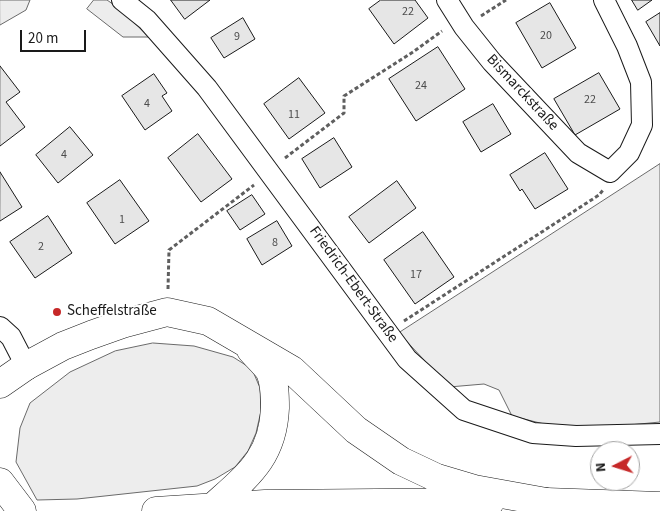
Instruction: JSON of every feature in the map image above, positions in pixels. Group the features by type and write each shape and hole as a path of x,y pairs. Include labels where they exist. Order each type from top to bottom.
{"main road":[{"path":"0,384 26,366 63,346 122,324 167,312 208,321 292,370 356,430 401,461 437,478 474,488 546,502"},
{"path":"213,507 250,474 267,449 274,420 275,395 269,371 244,341"},
{"path":"0,482 22,511"},
{"path":"156,511 213,507 273,508 546,502 660,506"}],"street":[{"name":"Friedrich-Ebert-Straße","path":"122,0 147,20 207,88 407,359 464,410 533,433 576,436 660,434"},
{"name":"Bismarckstraße","path":"447,0 464,27 492,62 578,153 610,172 629,153 642,125 641,82 627,46 604,0"},
{"path":"0,327 11,337 26,366"}],"path":[{"path":"464,27 506,0"},
{"path":"290,154 332,124 344,113 344,96 438,35"},
{"path":"167,312 169,250 252,186"},
{"path":"411,316 599,194"}],"shaded area":[{"path":"0,0 30,0 26,10 0,25"},
{"path":"94,0 107,0 120,9 149,37 123,37 87,9"},
{"path":"660,164 660,422 609,427 556,427 512,416 499,390 484,384 449,387 399,333"},
{"path":"153,343 194,346 233,357 252,369 260,388 261,411 256,433 248,451 235,467 215,479 197,486 77,499 37,500 16,462 20,428 30,403 70,372 115,351"}],"building":[{"path":"171,0 210,0 185,19"},
{"path":"381,0 415,0 428,18 394,44 369,9"},
{"path":"632,0 652,0 638,10"},
{"path":"550,3 576,48 542,68 516,23"},
{"path":"660,13 660,46 646,22"},
{"path":"243,18 255,39 224,58 211,38"},
{"path":"438,47 465,89 416,121 389,79"},
{"path":"0,66 20,92 6,102 25,127 0,146"},
{"path":"599,73 620,109 575,135 554,99"},
{"path":"154,74 167,93 162,96 172,111 145,130 122,96"},
{"path":"299,78 325,113 289,139 264,104"},
{"path":"493,104 511,134 481,152 463,122"},
{"path":"70,127 93,155 58,183 36,155"},
{"path":"198,134 232,179 201,202 168,158"},
{"path":"334,138 352,167 320,188 302,159"},
{"path":"545,153 568,189 535,209 510,175"},
{"path":"0,172 22,207 0,221"},
{"path":"120,180 149,221 115,244 87,203"},
{"path":"397,181 416,208 369,243 349,217"},
{"path":"252,195 265,214 240,230 227,211"},
{"path":"48,216 72,253 35,278 10,242"},
{"path":"277,221 292,246 262,265 247,239"},
{"path":"423,232 454,277 415,304 384,260"}],"place":[{"name":"Scheffelstraße","path":"57,312"}]}
